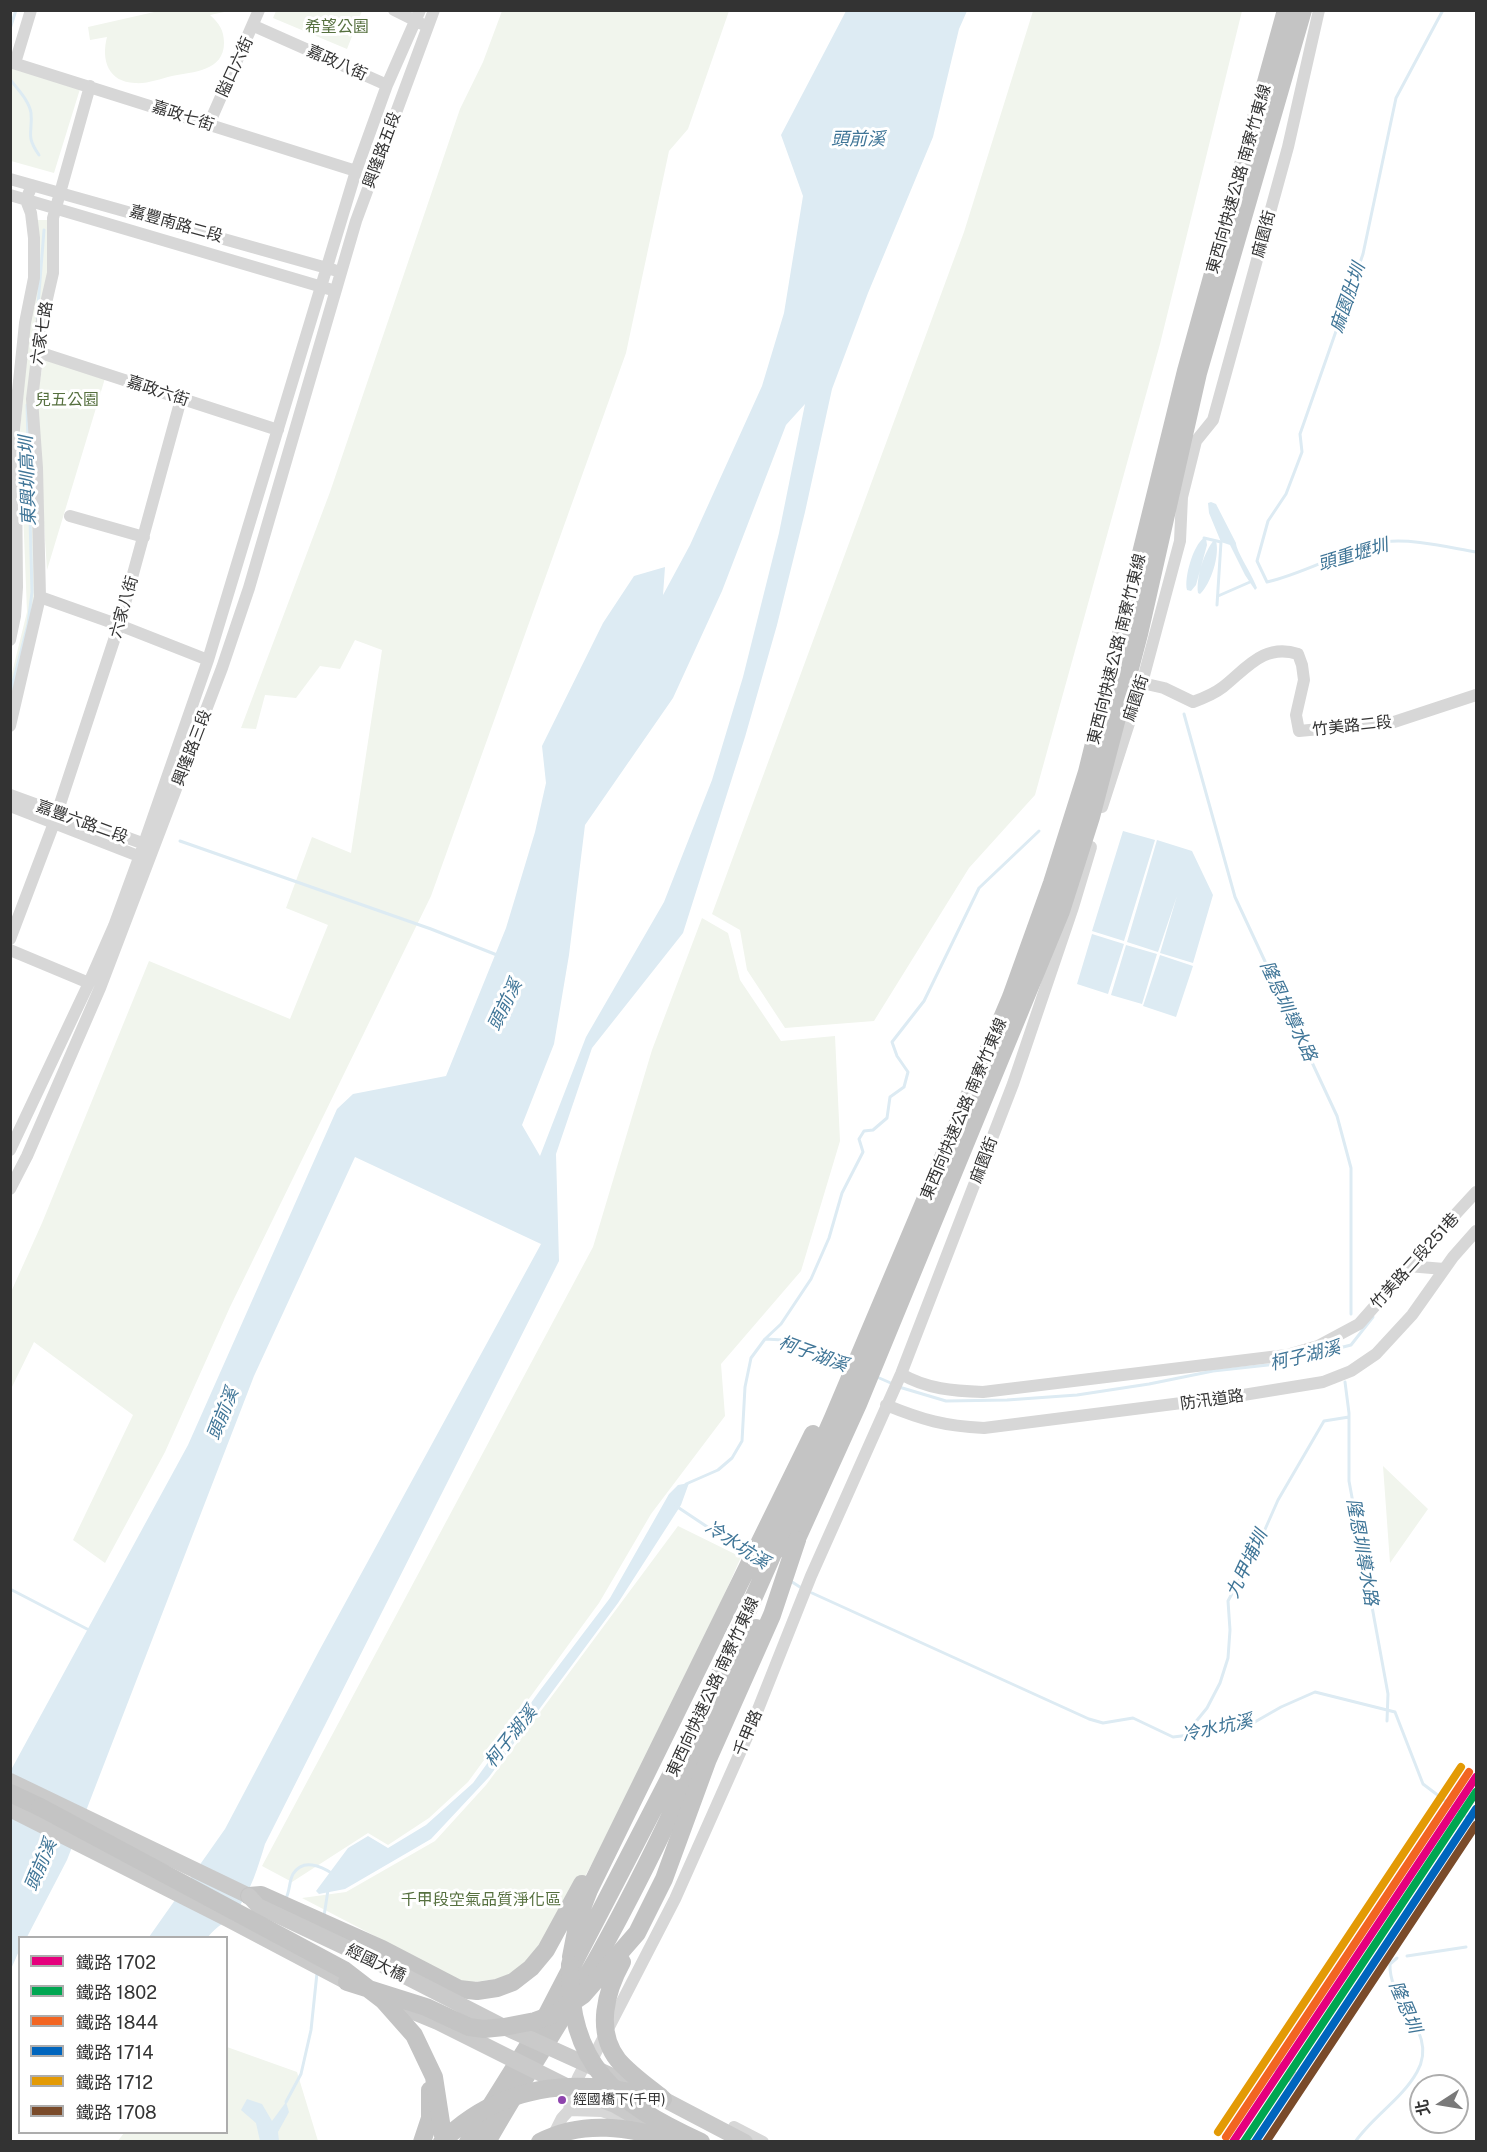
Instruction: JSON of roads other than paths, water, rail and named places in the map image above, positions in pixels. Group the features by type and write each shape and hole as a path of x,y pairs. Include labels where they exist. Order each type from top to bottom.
{"highway":[{"name":"東西向快速公路 南寮竹東線","path":"468,2142 543,2022 704,1726 781,1538 1011,997 1052,883 1087,772 1286,10"},
{"name":"東西向快速公路 南寮竹東線","path":"487,2142 554,2034 600,1952 704,1726 797,1540 858,1404 1061,911 1091,817 1139,634 1192,372 1303,10"},
{"path":"701,2142 654,2119 609,2085 590,2060 579,2034 573,2011 570,1964 579,1916 632,1800 851,1357 886,1293"},
{"path":"663,2099 618,2060 609,2041 605,2020 606,2001 613,1979 664,1879 708,1759 772,1615 797,1540"},
{"path":"10,1793 344,1970 383,2000 414,2035 434,2077 443,2142"},
{"path":"249,1896 261,1895 382,1949 459,1989 477,1991 496,1988 513,1982 531,1968 546,1950 608,1836 632,1800"},
{"path":"347,1982 426,2007 469,2028 504,2027 546,2017 583,1995 637,1933"},
{"path":"347,1982 382,2011 417,2055 428,2078 431,2097 430,2118 422,2142"},
{"path":"443,2142 455,2128 483,2110 510,2097 548,2087 603,2088 663,2099"},
{"path":"540,2142 550,2136 596,2127 622,2127 682,2141"}],"main road":[{"name":"經國大橋","path":"10,1781 249,1896 258,1906 387,1967 504,2027 663,2099 745,2142"},
{"name":"經國大橋","path":"10,1809 347,1982 438,2022 570,2088 615,2105 682,2141"}],"street":[{"path":"13,62 31,10"},
{"name":"隘口六街","path":"209,124 254,26 259,10"},
{"path":"394,10 418,16 428,27"},
{"name":"興隆路五段","path":"336,292 356,221 434,10"},
{"name":"麻園街","path":"886,1405 901,1374 1013,1084 1073,907 1127,723 1142,683 1180,541 1182,497 1196,441 1213,420 1288,147 1319,10"},
{"name":"興隆路五段","path":"321,286 356,171 387,85 418,16"},
{"name":"嘉政八街","path":"254,26 387,85"},
{"name":"嘉政七街","path":"13,62 356,171"},
{"name":"六家七路","path":"10,726 40,597 37,468 32,399 41,325 53,273 53,218 90,86"},
{"name":"嘉豐南路二段","path":"10,178 341,272"},
{"path":"26,200 32,185"},
{"name":"嘉豐南路二段","path":"10,195 336,292"},
{"name":"六家七路","path":"10,640 14,587 14,430 25,323 34,278 34,238 31,213 26,200"},
{"name":"興隆路三段","path":"10,1189 15,1166 27,1156 100,988 147,852 208,660 321,286"},
{"name":"興隆路三段","path":"11,1149 89,983 147,852 222,668 249,588 336,292"},
{"name":"嘉政六街","path":"38,352 278,430"},
{"name":"六家八街","path":"10,939 56,818 119,625 182,399"},
{"path":"70,516 144,537"},
{"path":"40,597 208,660"},
{"name":"竹美路二段","path":"1142,683 1164,688 1193,702 1224,686 1254,660 1274,651 1286,650 1298,654 1302,664 1304,680 1296,715 1299,731 1394,722 1476,695"},
{"name":"嘉豐六路二段","path":"10,795 56,818"},
{"name":"嘉豐六路二段","path":"10,806 56,818 147,852"},
{"path":"10,950 89,983"},
{"path":"11,1149 27,1156"},
{"name":"竹美路二段251巷","path":"901,1374 917,1383 948,1391 982,1392 1287,1355 1318,1346 1359,1324 1476,1191"},
{"name":"防汛道路","path":"886,1405 920,1419 949,1426 984,1428 1237,1396 1323,1382 1351,1371 1376,1354 1412,1315 1444,1269 1476,1231"},
{"path":"1408,1266 1444,1269"},
{"name":"千甲路","path":"550,2142 562,2118 569,2110 571,2093 584,2065 595,2054 675,1899 747,1737 811,1576 886,1405"},
{"path":"595,2054 606,2065 634,2080 763,2142"},
{"path":"620,2117 630,2111 638,2092 634,2080"},
{"path":"569,2110 602,2111 682,2141"}],"water":[{"name":"頭前溪","path":"846,11 967,11 959,29 933,137 868,293 832,389 777,625 745,737 683,933 592,1048 556,1154 559,1261 265,1844 246,1895 233,1915 209,1936 150,1936 225,1829 319,1651 541,1244 355,1157 254,1376 67,1860 28,1936 18,1936 18,1953 11,1969 11,1770 188,1445 337,1109 353,1094 446,1076 506,928 535,832 546,783 542,746 603,623 634,576 665,567 663,595 690,545 762,386 784,313 803,196 781,135","holes":["805,404 779,533 743,677 712,780 664,902 586,1037 540,1156 522,1125 554,1044 569,955 585,825 673,698 722,591 786,425"]},
{"path":"1208,503 1216,504 1236,543 1257,588 1255,590 1230,545 1221,542 1209,513"},
{"path":"1206,538 1207,545 1196,585 1191,591 1187,590 1190,562 1196,547"},
{"path":"1214,540 1217,554 1214,569 1200,594 1198,587 1200,573 1204,558"},
{"path":"1123,831 1155,840 1124,941 1092,931"},
{"path":"1157,840 1192,851 1213,895 1193,963 1160,953 1177,896 1158,952 1127,942"},
{"path":"1092,934 1124,944 1108,994 1077,984"},
{"path":"1126,945 1157,954 1142,1004 1111,995"},
{"path":"1160,955 1193,966 1176,1017 1143,1006"},
{"path":"689,1483 681,1505 618,1603 489,1777 431,1839 345,1889 319,1894 316,1891 348,1848 368,1836 388,1848 426,1825 473,1783 610,1598 669,1494 678,1485"},
{"path":"247,2099 262,2104 272,2121 286,2102 289,2112 278,2132 279,2141 260,2141 256,2123 241,2110"}],"waterway":[{"name":"東興圳高圳","path":"10,29 16,10"},
{"name":"麻園肚圳","path":"1443,10 1396,98 1363,254 1300,434 1302,452 1286,494 1268,521 1257,561 1267,582 1355,550 1385,542 1418,542 1476,552"},
{"name":"東興圳高圳","path":"10,79 30,108 31,138 39,155"},
{"name":"東興圳高圳","path":"37,318 44,230"},
{"name":"東興圳高圳","path":"10,694 28,624 32,592 27,405"},
{"path":"1204,538 1221,542 1217,605"},
{"path":"1218,596 1250,582"},
{"name":"隆恩圳導水路","path":"1184,714 1235,897 1337,1116 1351,1168 1351,1314"},
{"path":"765,1339 781,1324 811,1279 829,1238 842,1193 863,1152 859,1139 864,1131 873,1130 887,1118 890,1097 904,1087 908,1072 897,1056 892,1042 924,1001 979,888 1039,831"},
{"path":"180,841 431,929 497,955"},
{"name":"柯子湖溪","path":"899,1387 946,1401 1077,1395 1213,1371 1277,1364 1351,1345 1373,1317"},
{"name":"柯子湖溪","path":"686,1484 718,1470 732,1458 742,1441 745,1387 751,1358 765,1339 783,1340 849,1365"},
{"name":"柯子湖溪","path":"877,1377 893,1384"},
{"name":"隆恩圳導水路","path":"1345,1382 1349,1413 1349,1481 1388,1694 1387,1721"},
{"name":"九甲埔圳","path":"1185,1735 1207,1708 1220,1683 1228,1658 1230,1630 1228,1601 1259,1543 1278,1500 1324,1421 1349,1417"},
{"name":"冷水坑溪","path":"676,1506 748,1554"},
{"name":"冷水坑溪","path":"789,1580 803,1589"},
{"path":"10,1589 89,1630"},
{"name":"冷水坑溪","path":"812,1593 1089,1719 1103,1723 1133,1718 1173,1737 1198,1734 1253,1723 1315,1692 1395,1712 1423,1784 1476,1822"},
{"name":"柯子湖溪","path":"286,1898 293,1874 302,1866 318,1866 333,1874"},
{"path":"324,1916 328,1890"},
{"name":"隆恩圳","path":"1407,1956 1466,1947"},
{"name":"隆恩圳","path":"1355,2142 1411,2082 1422,2057 1422,2044 1418,2031 1392,1978 1390,1964 1397,1958"},
{"path":"286,2102 301,2074 311,2030 317,1973"}],"tunnel":[{"path":"1274,2064 1293,2077"}],"rail line":[{"name":"1712","path":"1218,2132 1461,1767"},
{"name":"1844","path":"1226,2137 1469,1772"},
{"name":"1702","path":"1233,2142 1476,1777"},
{"name":"1802","path":"1244,2142 1476,1792"},
{"name":"1714","path":"1255,2142 1476,1809"},
{"name":"1708","path":"1266,2142 1476,1825"}],"place":[{"name":"經國橋下(千甲)","path":"562,2100"}],"park label":[{"name":"希望公園","path":"337,27"},
{"name":"兒五公園","path":"67,400"},
{"name":"千甲段空氣品質淨化區","path":"481,1900"}],"water label":[{"name":"頭重壢圳","path":"1353,555"}]}
